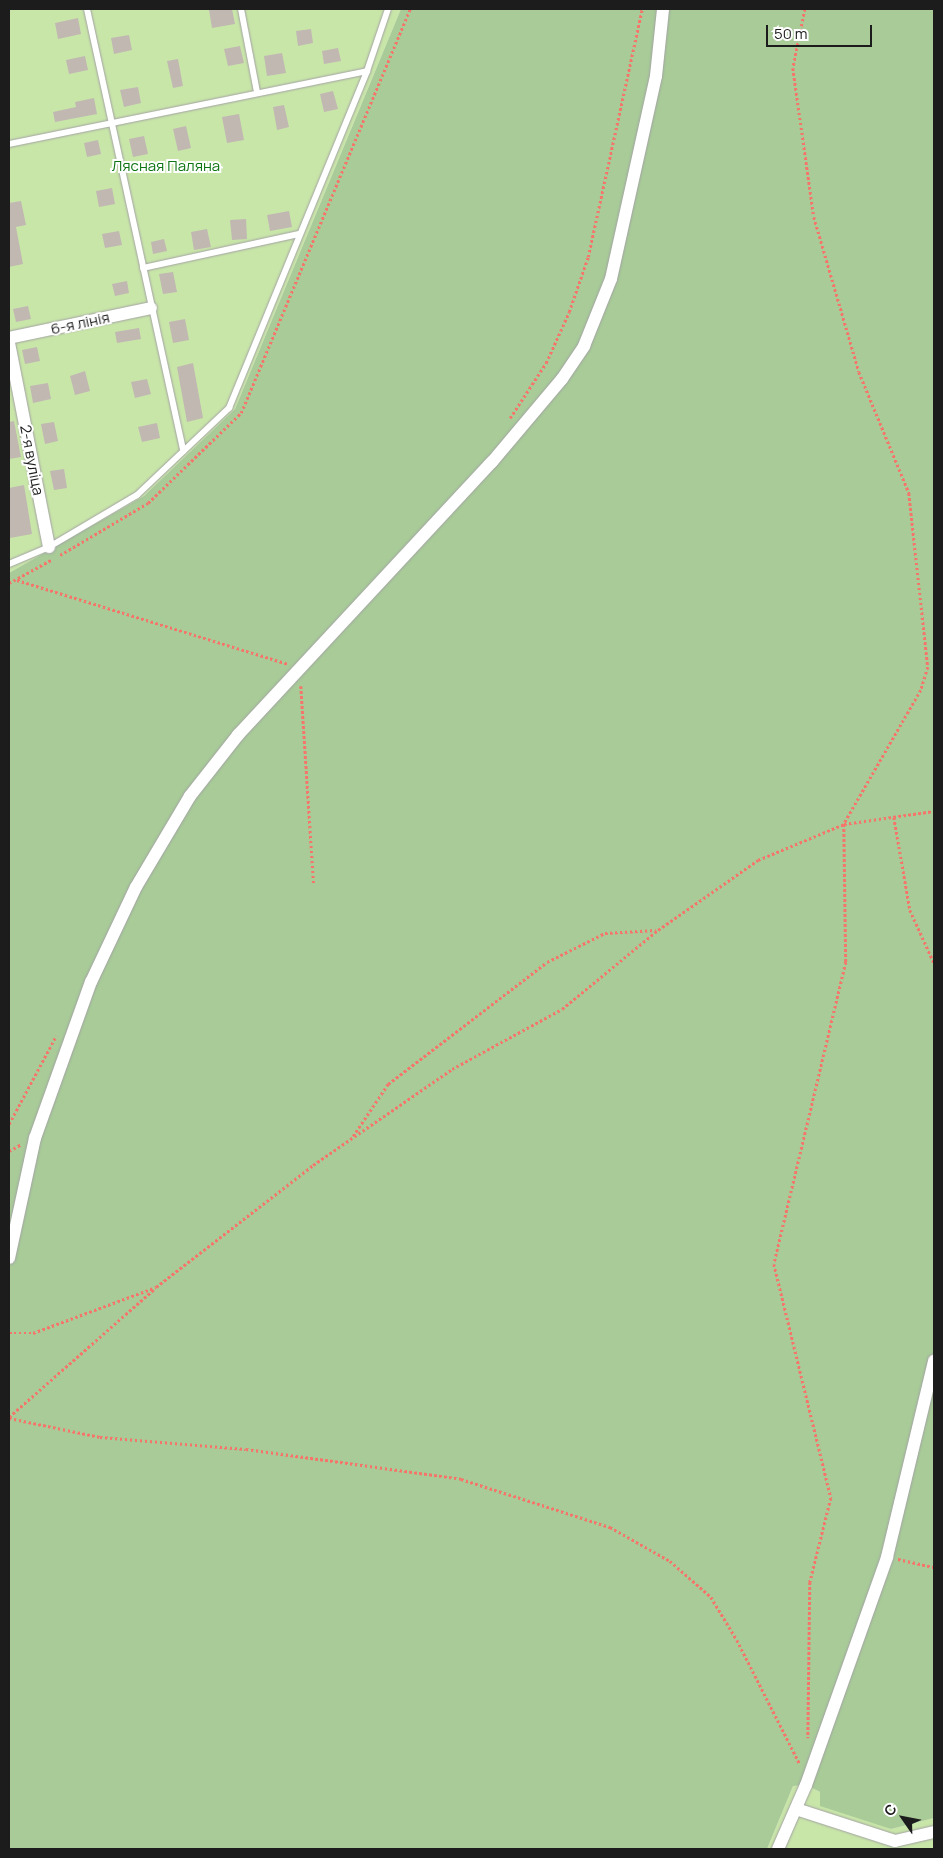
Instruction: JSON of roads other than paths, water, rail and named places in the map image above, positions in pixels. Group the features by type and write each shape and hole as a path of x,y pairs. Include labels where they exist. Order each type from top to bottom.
{"street":[{"path":"9,1258 35,1138 53,1079 90,982 136,887 190,796 238,735 296,667 492,462 562,379 584,346 611,279 656,76 663,9"},
{"name":"6-я лінія","path":"9,338 151,308"},
{"name":"2-я вуліца","path":"9,343 49,546"},
{"path":"778,1849 796,1809 887,1557 934,1361"},
{"path":"796,1809 895,1841 934,1832"}],"lane":[{"path":"86,9 183,451"},
{"path":"241,9 257,92"},
{"path":"9,564 49,546 137,495 229,408 298,234 367,71 388,9"},
{"path":"9,144 367,71"},
{"path":"143,268 298,234"}],"park label":[{"name":"Лясная Паляна","path":"166,166"}]}
